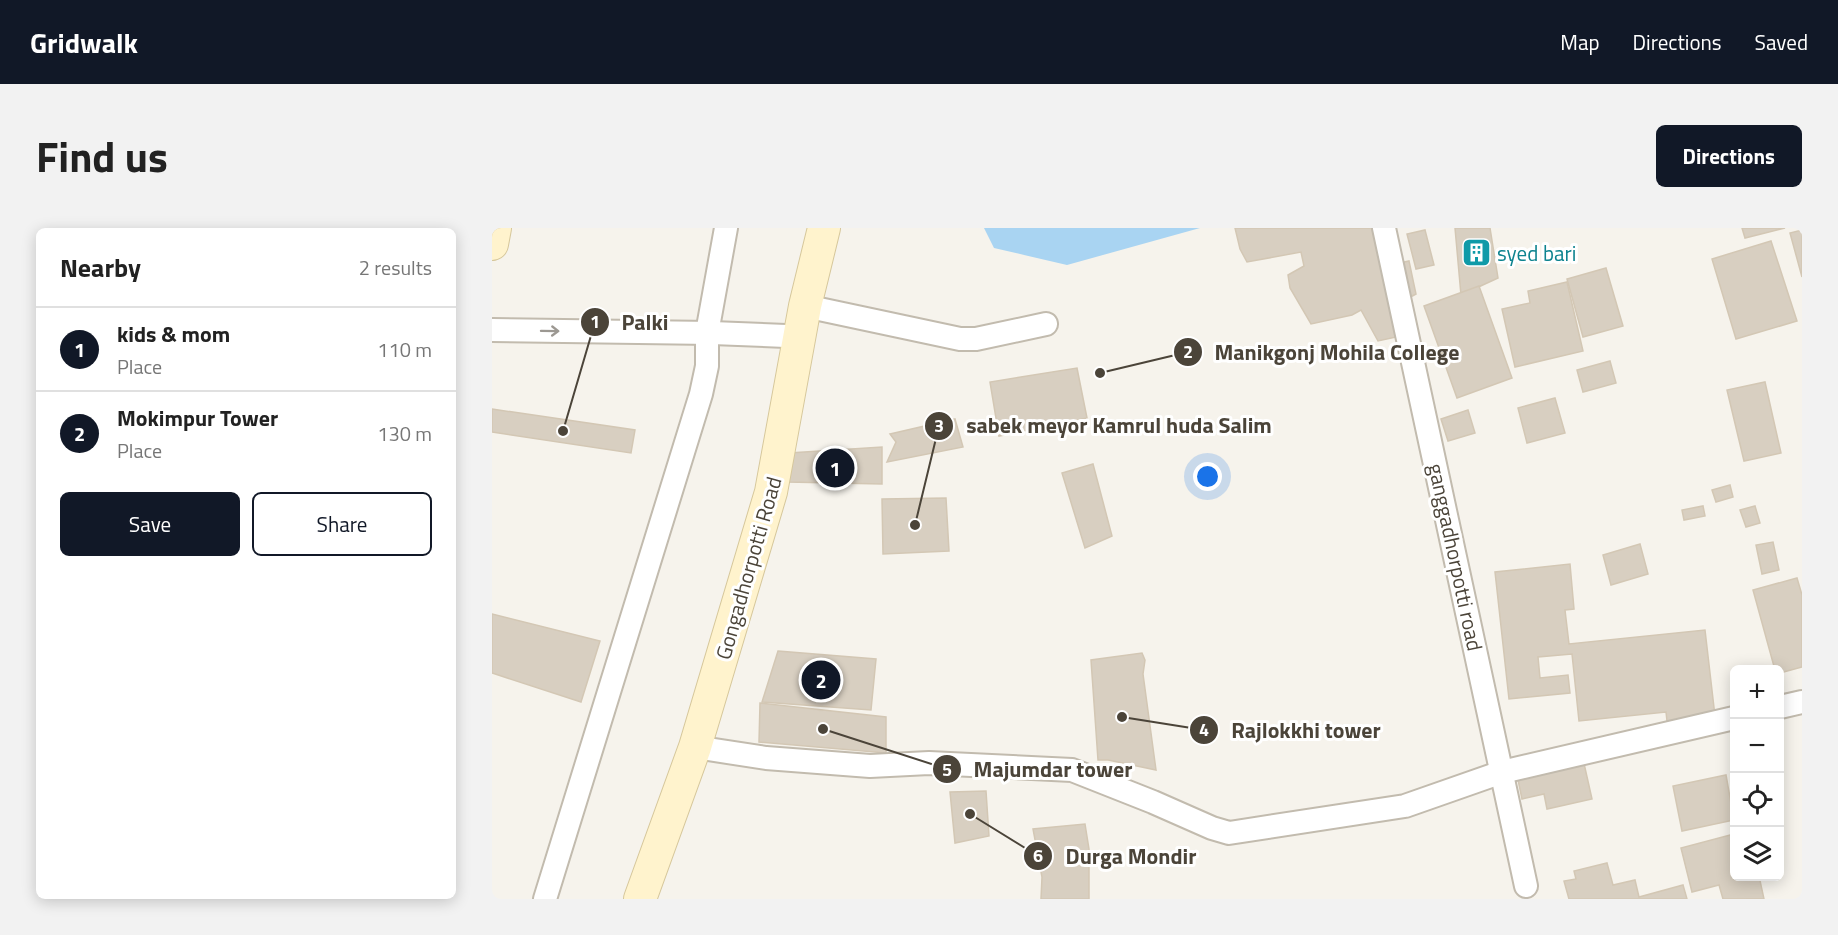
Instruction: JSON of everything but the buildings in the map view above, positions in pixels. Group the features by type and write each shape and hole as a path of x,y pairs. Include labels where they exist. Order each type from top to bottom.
{"street":[{"path":"492,244 495,228"},
{"path":"545,899 701,394 726,228"},
{"name":"Gongadhorpotti Road","path":"640,899 695,747 771,492 793,338 806,306 824,228"},
{"name":"ganggadhorpotti road","path":"1384,228 1526,886"},
{"path":"806,306 960,339 976,339 1046,324"},
{"path":"492,330 709,333 793,338"},
{"path":"1784,706 1802,702"},
{"path":"695,747 766,758 870,766 929,763 1072,770 1229,833 1405,806 1502,772 1730,719"}],"water":[{"path":"984,228 1200,228 1067,265 994,248"}],"place":[{"name":"syed bari","path":"1476,253"},
{"name":"Manikgonj Mohila College","path":"1100,373"},
{"name":"Palki","path":"563,431"},
{"name":"kids & mom","path":"835,468"},
{"name":"sabek meyor Kamrul huda Salim","path":"915,525"},
{"name":"Mokimpur Tower","path":"821,680"},
{"name":"Rajlokkhi tower","path":"1122,717"},
{"name":"Majumdar tower","path":"823,729"},
{"name":"Durga Mondir","path":"970,814"}]}
